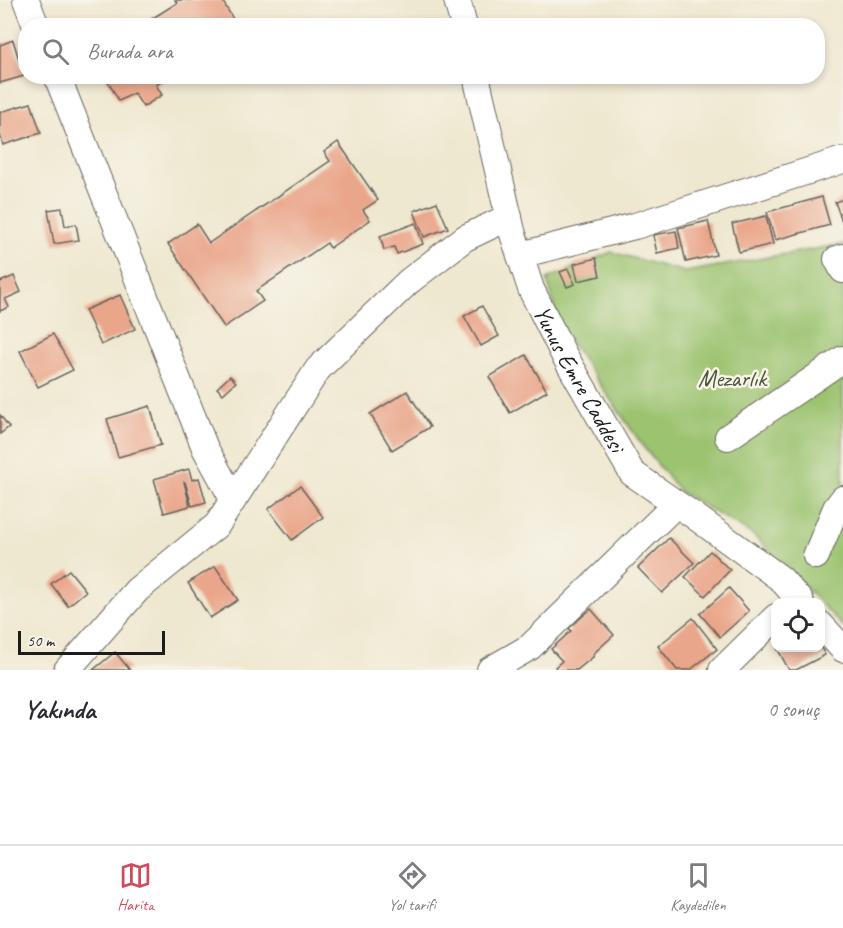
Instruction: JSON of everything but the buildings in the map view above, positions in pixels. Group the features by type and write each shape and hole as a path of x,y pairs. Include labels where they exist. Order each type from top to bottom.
{"street":[{"path":"26,0 33,18"},
{"path":"457,0 462,18"},
{"path":"60,84 205,448 233,499"},
{"name":"Yunus Emre Caddesi","path":"478,84 508,218 531,289 557,342 632,473 781,579 794,598"},
{"path":"520,255 635,226 842,159"},
{"path":"67,670 137,590 217,525 318,369 408,282 465,238 508,218"},
{"path":"843,257 837,259 843,270"},
{"path":"728,437 843,359"},
{"path":"816,556 836,508 843,499"},
{"path":"490,670 530,647 676,504"},
{"path":"722,670 771,622"},
{"path":"825,630 843,650"}],"green space":[{"name":"Mezarlık","path":"843,244 843,627 825,608 825,598 816,598 752,534 680,492 645,449 560,327 547,279 611,252 685,272"}]}
